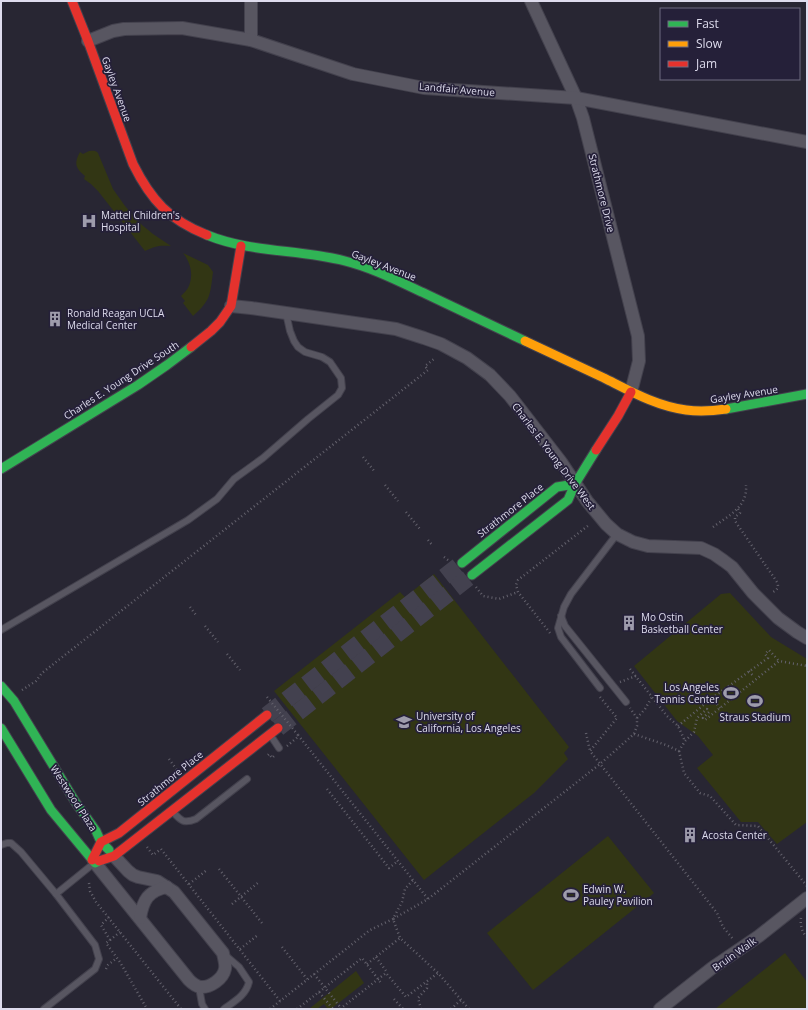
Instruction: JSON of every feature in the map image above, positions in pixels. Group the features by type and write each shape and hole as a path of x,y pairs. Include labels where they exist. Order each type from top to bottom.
{"street":[{"name":"Gayley Avenue","path":"72,1 140,179 155,200 167,212 187,226 210,237 241,246 337,259 363,266 396,280 631,392 671,407 706,411 727,409 807,394"},
{"path":"251,1 251,40"},
{"name":"Strathmore Drive","path":"531,1 576,98 583,118 638,336 639,361 631,392"},
{"name":"Landfair Avenue","path":"88,41 113,31 124,29 182,28 251,40 353,74 424,88 576,98 807,142"},
{"name":"Charles E. Young Drive South","path":"1,469 138,385 182,355 217,326 231,306 241,246"},
{"name":"Charles E. Young Drive West","path":"231,306 396,329 441,344 467,358 490,375 510,396 561,462 587,501 606,524 617,534 633,542 648,546 700,548 714,554 732,568 753,593 778,618 796,632 807,638"},
{"path":"472,575 568,500 631,392"},
{"name":"Strathmore Place","path":"462,563 557,487 576,484"},
{"name":"Westwood Plaza","path":"1,686 14,701 76,804 96,831 101,842 128,871 138,877 157,881 174,892 223,953"},
{"name":"Strathmore Place","path":"101,842 119,833 267,716"},
{"path":"1,728 51,810 94,861 189,980 199,987 213,984 220,979 226,968 223,953"},
{"path":"94,861 114,856 278,728"},
{"path":"94,861 101,842"},
{"path":"140,918 144,902 148,896 159,889 167,887"},
{"name":"Bruin Walk","path":"660,1009 712,968 759,936 807,898"}],"lane":[{"path":"1,630 188,520 217,499 234,479 263,458 338,395 342,388 341,378 330,362 322,357 305,352 298,347 290,331 286,313"},
{"path":"599,691 560,637 558,628 564,607 571,594 617,534"},
{"path":"561,616 566,626 626,702"},
{"path":"270,734 280,750"},
{"path":"172,811 180,820 184,822 196,819 247,779"},
{"path":"1,845 11,843 56,894 95,945 99,959 95,969 44,1009"},
{"path":"56,894 79,876 94,861"},
{"path":"223,953 240,967 249,982 248,988 244,993 224,1009"},
{"path":"199,987 202,1004 205,1009"}],"path":[{"path":"22,690 36,681 42,673 428,370 425,366 434,359"},
{"path":"363,457 375,472"},
{"path":"385,485 398,501"},
{"path":"713,528 738,509 744,501 747,493 746,485"},
{"path":"738,509 740,513 735,517 735,521 779,586 773,592"},
{"path":"406,512 420,529"},
{"path":"551,634 518,592 516,585 518,580 589,524"},
{"path":"428,540 433,546"},
{"path":"190,607 196,615"},
{"path":"205,626 218,642"},
{"path":"678,726 712,698 768,658 765,654 769,650 778,661 807,666"},
{"path":"227,654 240,670"},
{"path":"778,661 705,720 703,718 710,712 707,709 696,718 694,732 684,741 679,751 684,773 700,793 710,796 736,824 758,826 807,886"},
{"path":"630,669 667,716 678,726 684,741"},
{"path":"749,671 754,677"},
{"path":"612,685 636,676"},
{"path":"590,752 617,718 599,691"},
{"path":"267,697 428,899"},
{"path":"637,718 645,709 652,697"},
{"path":"712,698 720,708"},
{"path":"270,1009 370,930 428,899 600,764 634,734 637,726 637,718 626,702"},
{"path":"586,733 590,752 717,914 723,927 741,949"},
{"path":"634,734 679,751"},
{"path":"264,758 269,754 272,758 299,736"},
{"path":"169,759 177,770"},
{"path":"327,789 389,868 398,861"},
{"path":"147,847 153,855 161,849 280,1001"},
{"path":"219,869 262,922"},
{"path":"189,884 207,870"},
{"path":"413,880 405,889 402,902 393,919 400,938 438,973 469,1009"},
{"path":"232,904 259,882"},
{"path":"89,883 92,895 96,902 181,1009"},
{"path":"109,917 101,925 110,940"},
{"path":"120,932 106,943 120,962 147,1009"},
{"path":"240,949 258,935"},
{"path":"367,964 400,938"},
{"path":"282,947 307,979"},
{"path":"376,957 406,997 438,973"},
{"path":"297,1009 362,958 381,983"},
{"path":"314,974 341,1009 386,972"},
{"path":"422,1009 418,998 427,988 427,982"},
{"path":"319,992 332,1009"},
{"path":"394,999 403,1009"},
{"path":"451,1009 461,1000"}],"green space":[{"path":"89,151 95,151 98,153 113,189 125,206 142,225 171,246 157,246 145,251 98,191 84,179 85,176 77,168 76,162 80,152 83,154"},
{"path":"183,253 208,265 213,272 209,297 203,306 193,316 183,303 185,301 181,296 188,288 191,279 190,265"},
{"path":"434,574 569,747 564,753 568,759 534,793 424,880 274,691 400,592 405,597"},
{"name":"Los Angeles Tennis Center","path":"730,593 771,637 807,659 807,822 777,844 758,822 741,822 697,768 713,755 698,736 677,721 634,666 721,594"},
{"path":"608,836 654,893 533,990 487,933"},
{"path":"785,953 807,982 807,1009 715,1009"},
{"path":"356,971 364,983 331,1009 328,1009 324,1004 317,1009 309,1009"}],"tunnel":[{"path":"267,715 462,563"},
{"path":"278,728 472,575"}],"traffic: fast":[{"path":"207,235 241,245 310,254 355,264 396,280 525,341"},
{"path":"1,469 138,385 191,347"},
{"path":"726,409 807,394"},
{"path":"472,575 568,500 575,484 596,450"},
{"path":"462,563 557,487 575,484"},
{"path":"1,686 14,701 76,803 96,831 101,842 109,850"},
{"path":"1,728 51,810 95,863 99,861"}],"traffic: slow":[{"path":"525,341 654,402 675,408 696,411 726,409"}],"traffic: jam":[{"path":"72,1 133,164 140,177 162,207 182,223 207,235"},
{"path":"191,347 220,322 231,306 241,246"},
{"path":"596,450 618,416 631,392"},
{"path":"92,860 101,842 119,833 267,715"},
{"path":"99,861 114,856 278,728"}],"place":[{"name":"Mattel Children's Hospital","path":"89,221"},
{"name":"Ronald Reagan UCLA Medical Center","path":"55,319"},
{"name":"Mo Ostin Basketball Center","path":"629,623"},
{"name":"Los Angeles Tennis Center","path":"731,693"},
{"name":"Straus Stadium","path":"755,701"},
{"name":"University of California, Los Angeles","path":"404,722"},
{"name":"Acosta Center","path":"690,835"},
{"name":"Edwin W. Pauley Pavilion","path":"571,895"}]}
